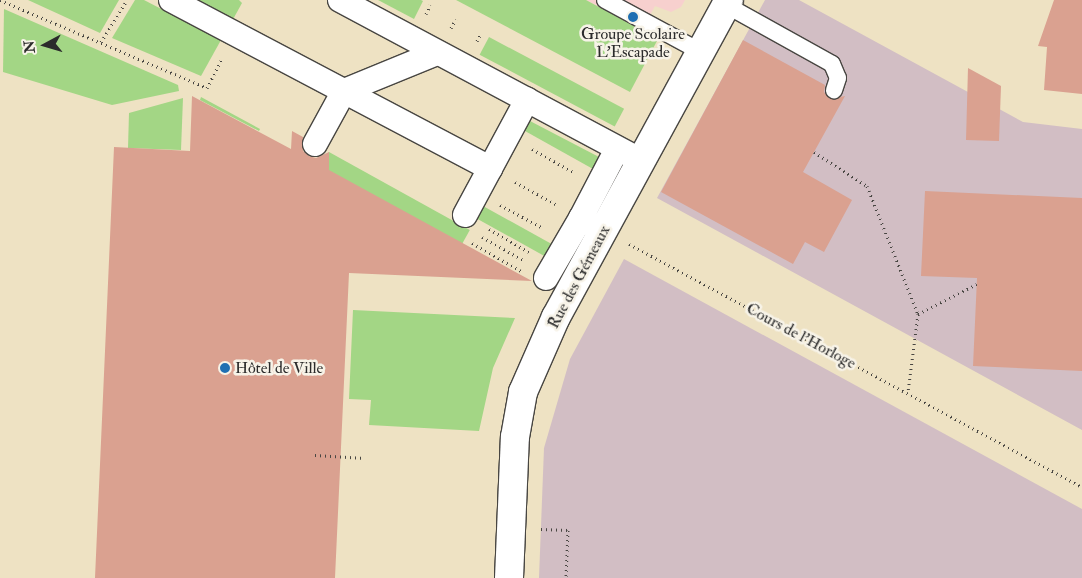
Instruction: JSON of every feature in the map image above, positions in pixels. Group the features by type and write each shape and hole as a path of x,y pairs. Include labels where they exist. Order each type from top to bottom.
{"street":[{"path":"171,0 500,173"},
{"path":"340,0 641,162"},
{"name":"Rue des Gémeaux","path":"510,578 515,437 519,409 592,224 641,162 728,3"},
{"path":"315,144 344,91 437,53"},
{"path":"465,215 500,173 526,100"},
{"path":"534,272 592,224 617,149"}],"lane":[{"path":"605,0 701,52"},
{"path":"728,3 832,64 838,78 834,90"}],"path":[{"path":"0,0 207,88 235,35"},
{"path":"101,42 127,0"},
{"path":"527,146 579,174"},
{"path":"814,152 867,186 918,314 908,392"},
{"path":"500,173 561,207"},
{"path":"496,202 548,231"},
{"path":"465,215 536,255"},
{"name":"Cours de l'Horloge","path":"592,224 1082,487"},
{"path":"474,233 534,272 470,241 474,233"},
{"path":"918,314 977,284"},
{"path":"315,455 365,458"},
{"path":"533,529 568,530 566,578"}],"shaded area":[{"name":"Groupe Scolaire L'Escapade","path":"586,0 685,0 681,7 671,12 655,6 642,30"},
{"path":"765,0 799,0 1023,122 1082,129 1082,430 657,198"},
{"path":"624,259 1082,509 1082,578 539,578 544,448 570,359"}],"green space":[{"path":"28,0 119,0 100,33"},
{"path":"135,0 144,0 221,40 201,76 112,38"},
{"path":"191,0 239,0 242,3 231,23"},
{"path":"378,0 421,0 423,1 414,19"},
{"path":"456,0 586,0 658,39 630,92"},
{"path":"4,9 178,85 179,91 112,105 3,72"},
{"path":"489,37 624,109 615,126 480,55"},
{"path":"201,97 260,129 259,131 200,100"},
{"path":"183,98 181,150 128,148 129,113"},
{"path":"530,121 599,157 593,169 525,131"},
{"path":"329,152 470,230 461,246 320,168"},
{"path":"483,206 552,244 545,257 476,218"},
{"path":"353,310 515,318 493,368 479,431 369,425 371,400 349,399"}],"building":[{"path":"1054,0 1082,0 1082,94 1044,90 1047,47 1038,46"},
{"path":"743,40 825,85 824,92 830,99 845,96 803,172 852,200 824,252 805,242 793,264 661,192"},
{"path":"968,68 1001,86 999,141 966,140"},
{"name":"Hôtel de Ville","path":"192,96 291,149 292,131 303,137 303,151 309,156 316,158 329,152 329,170 532,281 349,273 335,578 95,578 114,147 190,151"},
{"path":"925,191 1082,198 1082,371 973,366 977,278 921,276"}],"place":[{"name":"Groupe Scolaire L'Escapade","path":"633,17"},
{"name":"Hôtel de Ville","path":"225,368"}]}
